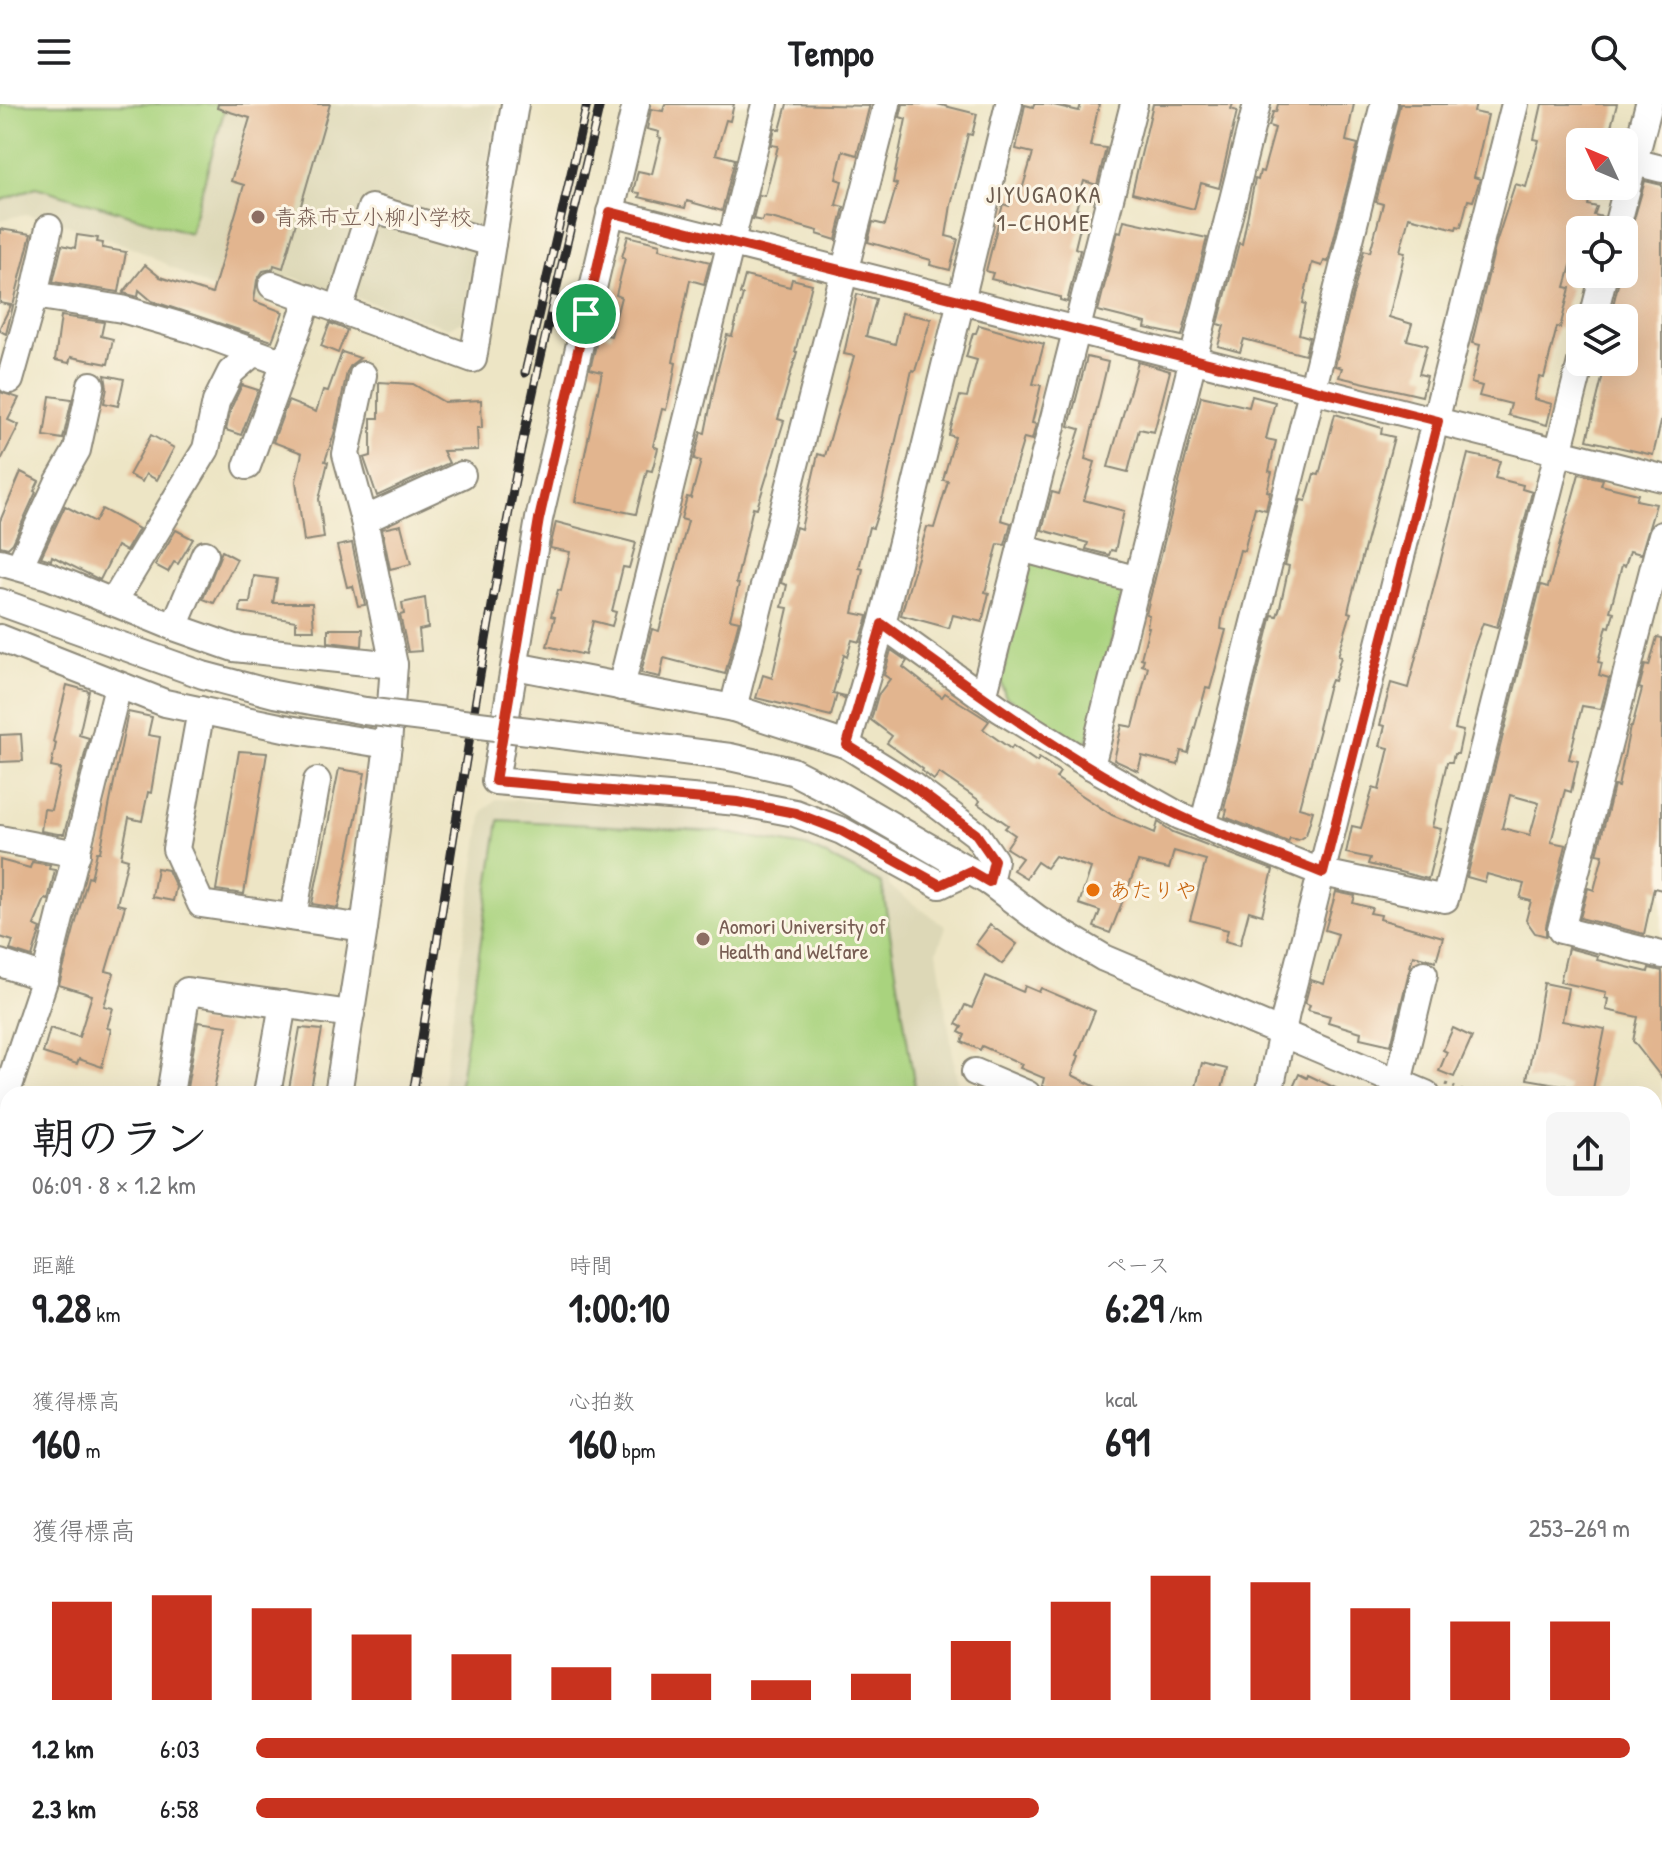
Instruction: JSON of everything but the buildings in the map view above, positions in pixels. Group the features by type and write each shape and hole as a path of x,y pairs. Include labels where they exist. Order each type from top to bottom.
{"street":[{"path":"272,285 473,359 515,104"},
{"path":"515,666 733,708 847,745 911,785 976,834 994,860 980,876 940,885 842,831 795,813 738,802 495,781 539,519 636,104"},
{"path":"621,687 765,104"},
{"path":"733,708 887,104"},
{"path":"847,745 882,624 1009,104"},
{"path":"983,697 1134,104"},
{"path":"1091,766 1257,104"},
{"path":"1203,826 1384,104"},
{"path":"1271,1086 1281,1034 1438,421 1515,104"},
{"path":"1638,147 1649,104"},
{"path":"1638,163 1662,169"},
{"path":"339,309 371,208 492,243"},
{"path":"610,212 1662,478"},
{"path":"10,379 49,228"},
{"path":"34,295 122,309 191,329 284,363"},
{"path":"247,466 309,298"},
{"path":"114,601 206,449 216,402 231,372 254,352"},
{"path":"339,1086 388,745 394,665 364,520 346,454 363,375"},
{"path":"882,624 983,697 1091,766 1180,816 1323,873 1445,899 1577,376"},
{"path":"91,385 77,450 9,564 49,576 234,648 394,665"},
{"path":"364,520 462,475"},
{"path":"1662,535 1561,930 1662,955"},
{"path":"1021,548 1138,580"},
{"path":"174,627 205,554"},
{"path":"0,602 203,675 274,694 365,711 730,757 792,771 980,876 1038,919 1104,958 1401,1086"},
{"path":"0,638 165,703 289,729 388,745"},
{"path":"9,1086 45,978 118,686"},
{"path":"201,710 176,849 201,904 364,928"},
{"path":"293,917 317,781"},
{"path":"0,839 77,854"},
{"path":"0,963 45,978"},
{"path":"1408,1086 1424,974"},
{"path":"171,1086 187,991 351,1014"},
{"path":"268,1086 283,1004"},
{"path":"975,1072 1008,1086"}],"shaded area":[{"name":"青森市立小柳小学校","path":"0,104 497,104 463,320 449,328 289,276 279,301 269,299 257,305 206,286 139,250 65,224 26,214 0,220"},
{"name":"Aomori University of Health and Welfare","path":"496,799 692,809 756,817 798,827 889,868 889,886 946,927 937,951 958,1086 442,1086 483,811"}],"green space":[{"path":"0,104 226,104 190,233 36,187 0,201"},
{"path":"1032,562 1125,584 1088,741 1078,746 1005,696 1001,682"},
{"name":"Aomori University of Health and Welfare","path":"499,820 722,832 811,848 882,884 915,1086 459,1086"}],"railway":[{"path":"525,373 587,104"},
{"path":"414,1086 504,538 548,325 600,104"}],"place":[{"name":"青森市立小柳小学校","path":"258,217"},
{"name":"あたりや","path":"1093,890"},
{"name":"Aomori University of Health and Welfare","path":"703,939"}],"district":[{"name":"JIYUGAOKA 1-CHOME","path":"1044,208"}],"route":[{"path":"610,212 1438,421 1323,873 1180,816 1142,795 1000,709 882,624 847,745 911,785 976,834 994,860 989,882 970,871 940,885 842,831 795,813 738,802 495,781 539,519 586,314 610,212"}]}
